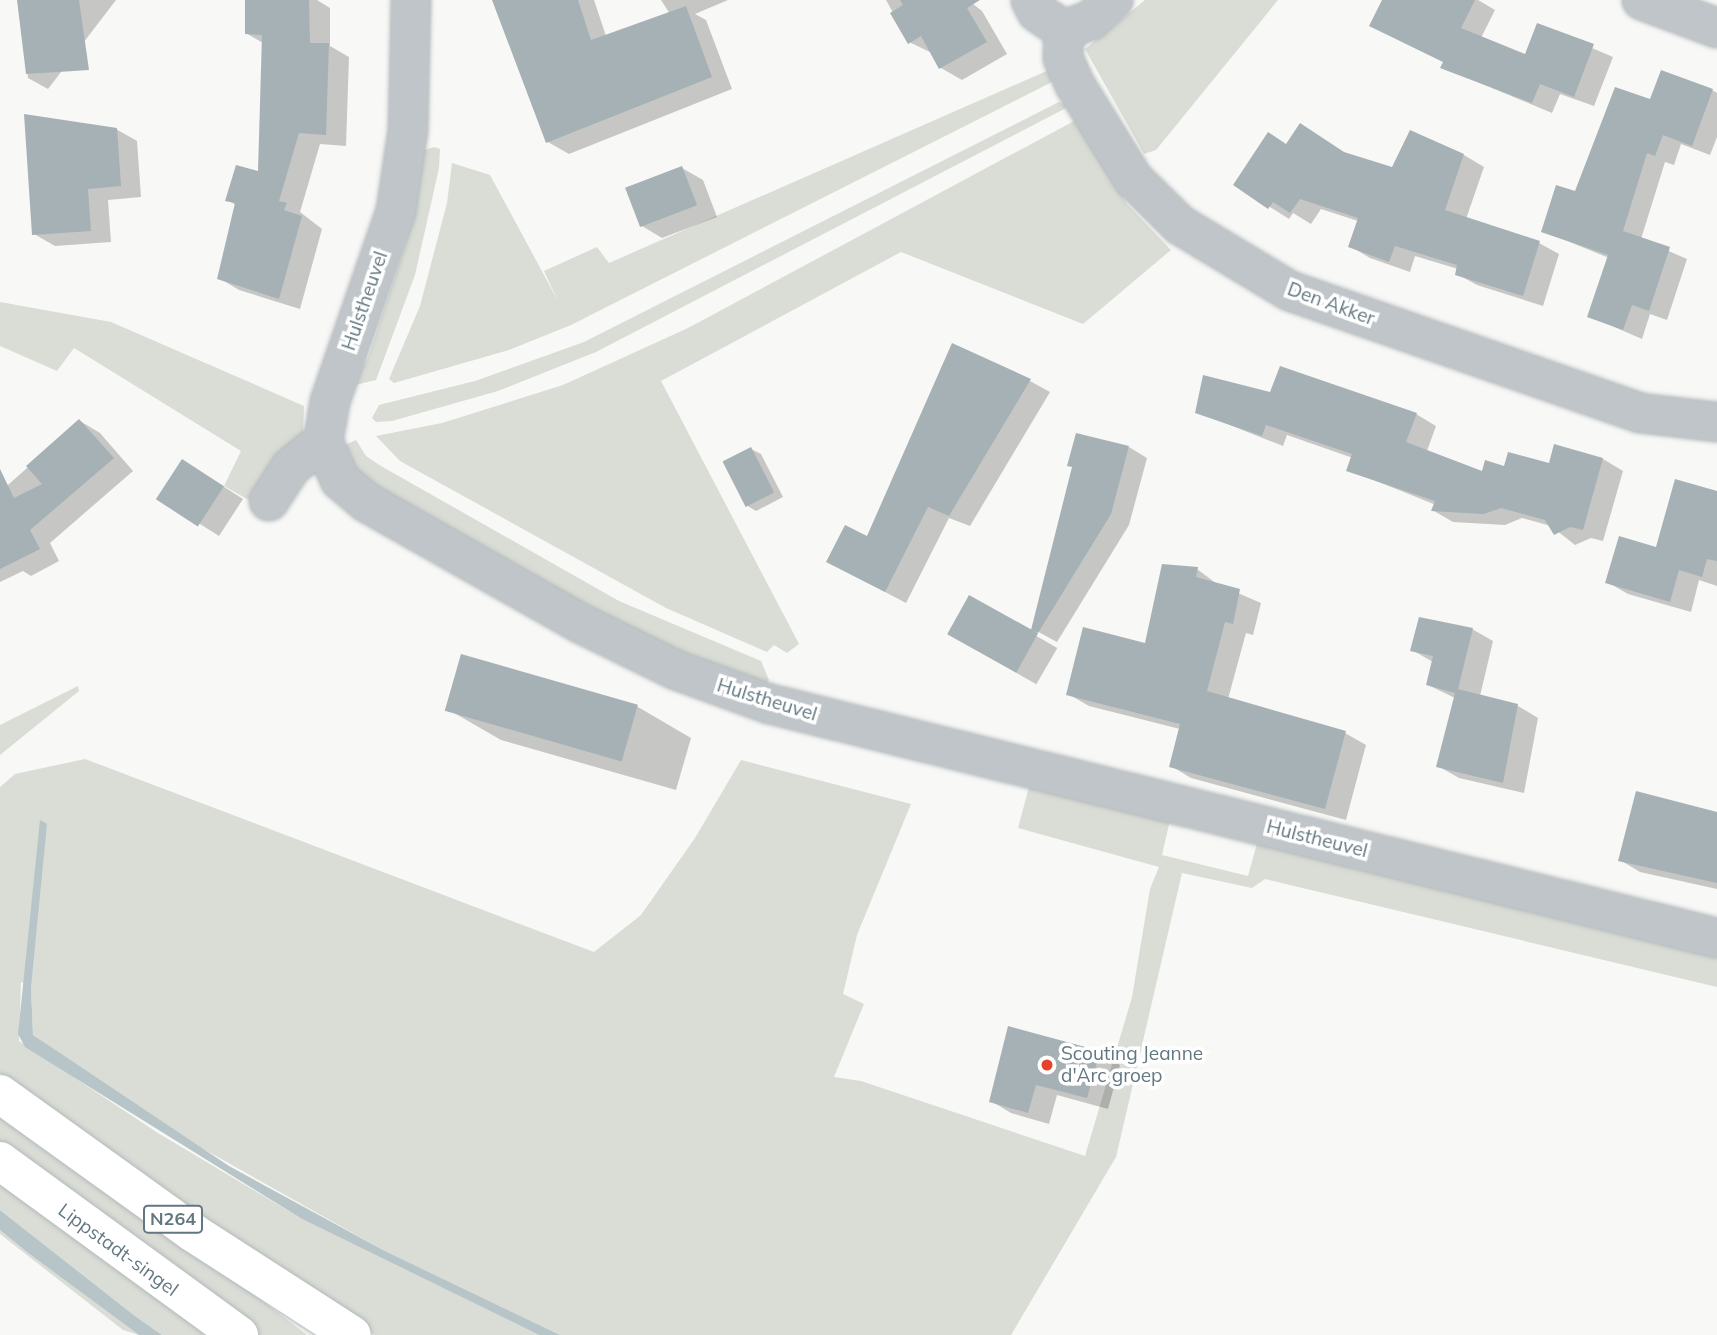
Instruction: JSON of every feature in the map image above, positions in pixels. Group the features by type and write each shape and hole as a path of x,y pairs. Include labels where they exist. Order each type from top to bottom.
{"main road":[{"name":"N264","path":"0,1094 204,1240 352,1335"},
{"name":"Lippstadt-singel","path":"0,1161 239,1335"}],"street":[{"name":"Hulstheuvel","path":"411,0 408,130 396,211 330,402 323,441 340,480 366,502 582,624 676,670 770,704 1717,938"},
{"path":"1031,0 1037,12 1064,30 1091,20 1114,0"},
{"path":"1642,0 1717,28"},
{"name":"Den Akker","path":"1064,30 1063,58 1075,85 1134,180 1191,232 1290,291 1640,413 1717,422"},
{"path":"269,501 291,467 323,441"}],"shaded area":[{"path":"1145,0 1278,0 1156,150 1144,154 1085,49"},
{"path":"1049,70 1052,82 571,325 509,350 394,383 389,379 420,306 447,203 452,163 490,175 558,301 544,271 597,247 609,263"},
{"path":"1059,102 1070,106 596,352 498,391 392,421 376,422 372,418 379,405 475,381 584,342"},
{"path":"1076,120 1127,204 1171,250 1083,324 901,252 661,381 799,644 787,653 774,645 767,652 666,608 400,461 376,436 442,423 563,385 688,328"},
{"path":"434,147 440,149 439,168 415,275 376,380 351,386 368,358 406,243 424,150"},
{"path":"0,302 111,322 304,406 303,433 254,503 224,486 241,451 74,348 57,371 0,346"},
{"path":"356,440 366,456 381,466 619,601 761,661 769,680 764,686 742,680 597,614 371,485 351,463 343,446"},
{"path":"78,686 79,691 0,755 0,725"},
{"path":"85,759 594,952 641,915 695,838 741,760 911,804 857,935 843,994 864,1004 834,1077 861,1081 1085,1156 1132,997 1150,889 1159,867 1018,828 1029,787 1170,820 1162,855 1248,876 1258,840 1717,956 1717,987 1265,879 1252,888 1182,873 1116,1157 1011,1335 560,1335 383,1250 168,1129 33,1035 31,987 21,982 19,1041 158,1133 302,1219 539,1335 375,1335 337,1313 0,1074 0,787 15,774"},
{"path":"40,820 47,824 31,987 33,1035 229,1166 383,1250 560,1335 539,1335 302,1219 25,1047 18,1034"},
{"path":"0,1105 307,1335 259,1335 0,1148"},
{"path":"0,1177 217,1335 162,1335 135,1316 0,1210"},
{"path":"0,1210 162,1335 139,1335 28,1253 0,1230"},
{"path":"0,1230 139,1335 123,1330 0,1234"}],"building":[{"path":"17,0 79,0 89,70 26,74"},
{"path":"245,0 309,0 310,43 329,43 326,135 299,133 279,201 287,203 284,210 302,216 279,299 217,279 235,203 225,201 236,165 258,171 262,35 245,34"},
{"path":"492,0 578,0 591,40 686,6 712,77 546,143"},
{"path":"900,0 980,0 967,8 987,42 939,69 921,36 908,44 890,13 903,5"},
{"path":"1382,0 1475,0 1461,28 1525,54 1537,23 1594,44 1574,97 1540,84 1532,103 1440,68 1443,62 1369,26"},
{"path":"1661,70 1713,89 1692,146 1663,135 1655,156 1647,153 1623,231 1670,247 1649,311 1632,305 1623,330 1587,317 1608,255 1541,232 1556,185 1575,191 1615,87 1650,99"},
{"path":"24,114 117,128 121,186 88,189 91,231 32,235"},
{"path":"1300,123 1344,152 1392,167 1410,130 1464,154 1445,210 1540,241 1523,296 1455,275 1457,265 1395,246 1389,262 1348,247 1358,218 1300,199 1290,213 1273,202 1268,209 1233,185 1268,132 1286,144"},
{"path":"682,166 697,205 640,227 625,188"},
{"path":"952,343 1031,379 949,516 928,507 885,592 826,562 845,525 867,536"},
{"path":"1280,366 1417,413 1406,442 1482,471 1485,460 1504,466 1508,452 1549,463 1554,444 1603,458 1583,530 1570,527 1554,535 1545,520 1501,508 1484,514 1431,511 1435,501 1346,471 1352,454 1266,425 1262,436 1195,413 1203,375 1270,392"},
{"path":"79,419 114,458 30,530 40,549 0,569 0,469 14,498 42,484 26,466"},
{"path":"1076,433 1129,446 1111,514 1038,633 1031,630 1072,467 1067,466"},
{"path":"751,447 774,492 746,507 722,462"},
{"path":"182,459 224,486 198,526 156,499"},
{"path":"1675,479 1717,491 1717,561 1707,559 1702,577 1679,570 1670,602 1605,583 1619,536 1656,547"},
{"path":"1162,564 1198,567 1196,577 1240,589 1233,624 1225,622 1207,691 1346,731 1325,809 1169,767 1180,724 1066,695 1083,627 1145,643"},
{"path":"969,595 1038,633 1016,673 947,634"},
{"path":"1419,617 1473,628 1458,689 1518,704 1503,783 1436,767 1455,693 1426,685 1433,656 1410,651"},
{"path":"461,654 638,705 622,761 445,711"},
{"path":"1636,791 1717,812 1717,883 1618,861"},
{"name":"Scouting Jeanne d'Arc groep","path":"1008,1026 1100,1051 1087,1098 1036,1085 1028,1113 989,1102"}],"place":[{"name":"Scouting Jeanne d'Arc groep","path":"1047,1065"}]}
